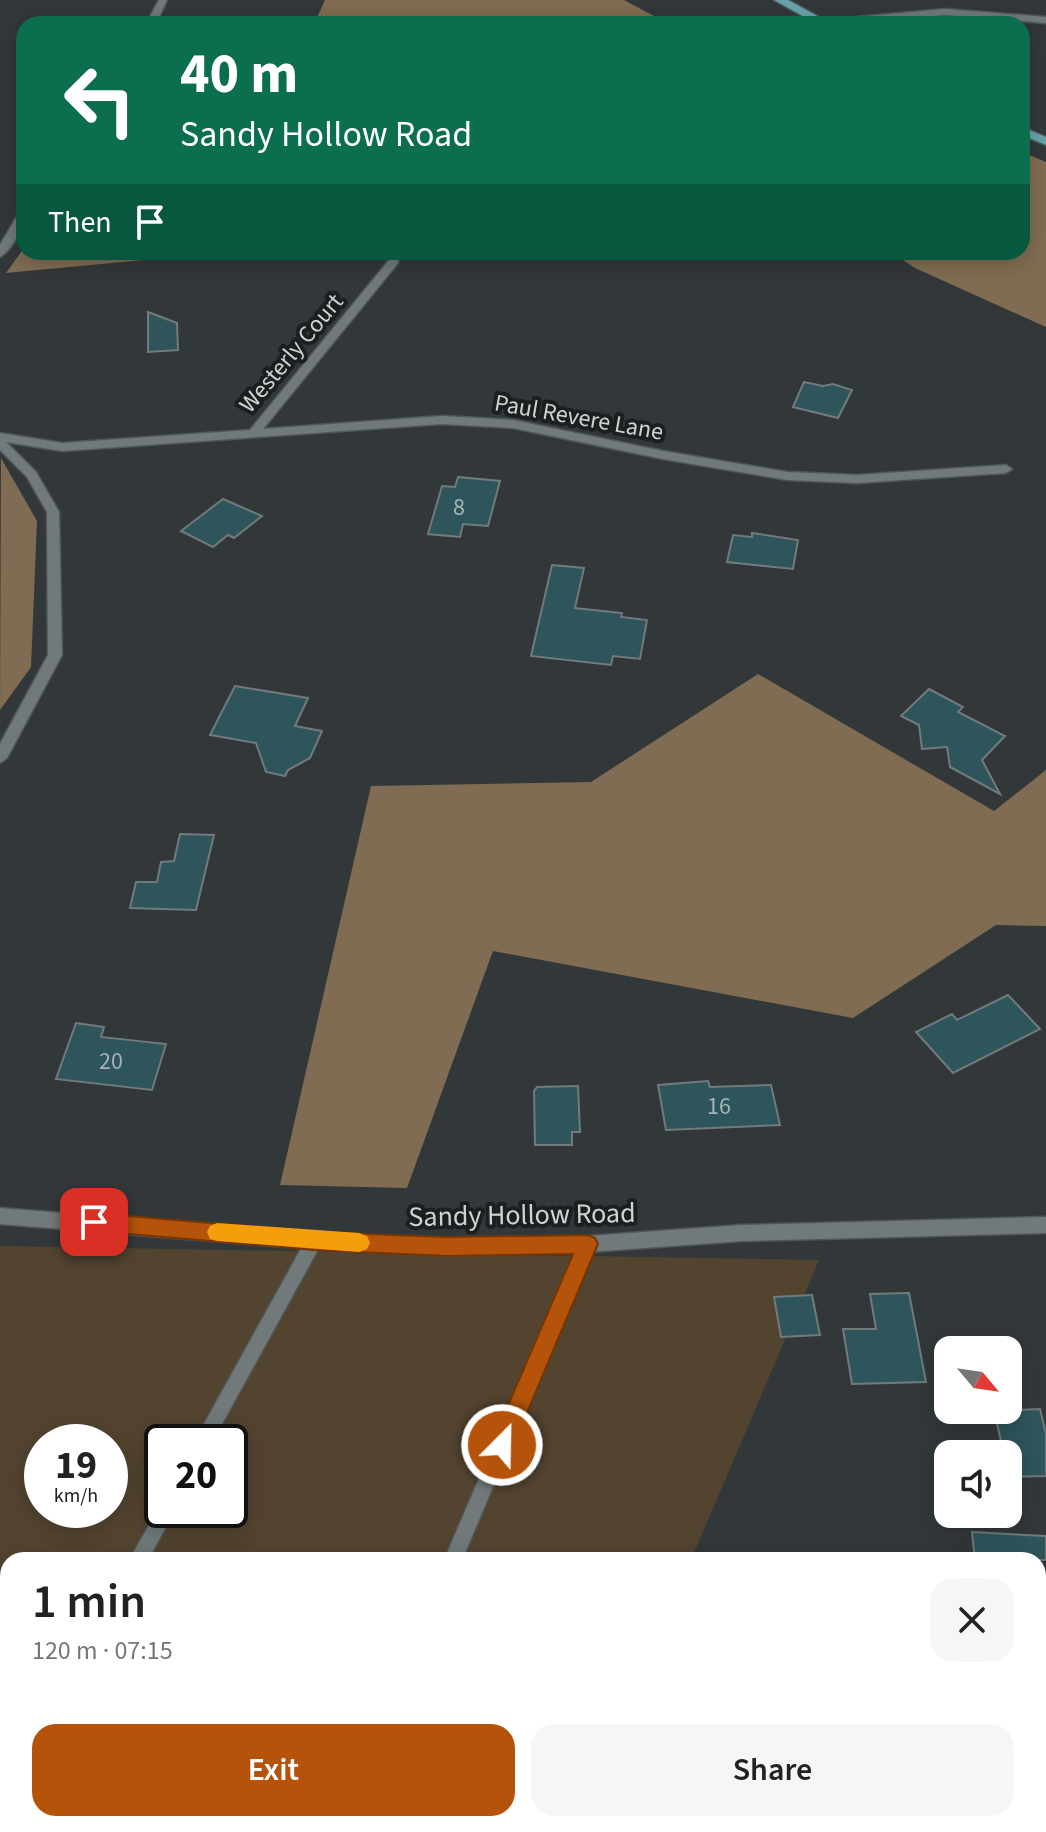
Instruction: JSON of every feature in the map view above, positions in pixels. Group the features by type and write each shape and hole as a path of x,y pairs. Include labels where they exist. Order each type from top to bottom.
{"main road":[{"path":"780,0 811,16"}],"street":[{"path":"901,16 945,12 996,16"},
{"path":"0,254 16,227"},
{"name":"Westerly Court","path":"252,435 394,261"},
{"name":"Paul Revere Lane","path":"0,440 62,447 442,420 513,424 663,455 788,476 857,479 1006,469"},
{"path":"0,440 32,475 53,512 55,655 0,758"},
{"name":"Sandy Hollow Road","path":"0,1216 314,1241 446,1246 588,1244 742,1233 1046,1225"}],"lane":[{"path":"213,1424 314,1241"},
{"path":"456,1552 588,1244"},
{"path":"142,1552 156,1528"}],"shaded area":[{"path":"325,0 624,0 654,16 318,16"},
{"path":"1030,155 1046,162 1046,327 903,260 1030,260"},
{"path":"16,259 143,260 6,273"},
{"path":"1,458 37,521 31,667 0,710"},
{"path":"758,674 994,811 1046,770 1046,926 996,925 853,1018 493,951 407,1188 280,1185 371,786 591,782"},
{"path":"0,1246 819,1260 694,1552 0,1552"}],"building":[{"path":"148,312 177,323 178,350 148,352"},
{"path":"804,382 823,386 833,384 852,390 838,418 793,407"},
{"path":"458,477 500,481 488,526 463,524 460,537 428,534 442,486 455,487"},
{"path":"223,499 262,516 234,538 228,535 213,547 181,531"},
{"path":"752,533 798,540 793,569 727,562 733,535 752,537"},
{"path":"552,565 584,568 575,608 622,613 621,617 647,620 640,659 613,656 611,665 531,656"},
{"path":"235,686 308,698 295,726 322,731 310,758 288,770 285,776 266,772 256,743 210,735"},
{"path":"929,689 963,707 958,712 1005,736 982,760 1000,794 950,767 947,747 922,749 919,725 901,716"},
{"path":"180,834 214,835 196,910 130,908 136,882 157,882 161,862 174,861"},
{"path":"1008,995 1040,1029 953,1073 916,1032 952,1014 957,1020"},
{"path":"76,1023 104,1027 101,1037 166,1044 152,1090 56,1079"},
{"path":"708,1081 710,1087 771,1085 780,1125 666,1130 658,1085"},
{"path":"578,1086 580,1132 572,1132 572,1145 535,1145 534,1091 537,1087"},
{"path":"909,1293 926,1382 852,1384 843,1329 876,1329 870,1294"},
{"path":"812,1295 820,1335 781,1337 774,1297"},
{"path":"1040,1409 1046,1434 1046,1476 1022,1477 1022,1440 1001,1440 997,1424 1022,1424 1022,1410"},
{"path":"972,1532 1046,1536 1046,1552 974,1552"}],"slow traffic":[{"path":"217,1232 359,1243"}],"route":[{"path":"94,1222 314,1241 446,1246 588,1244 502,1445"}]}
